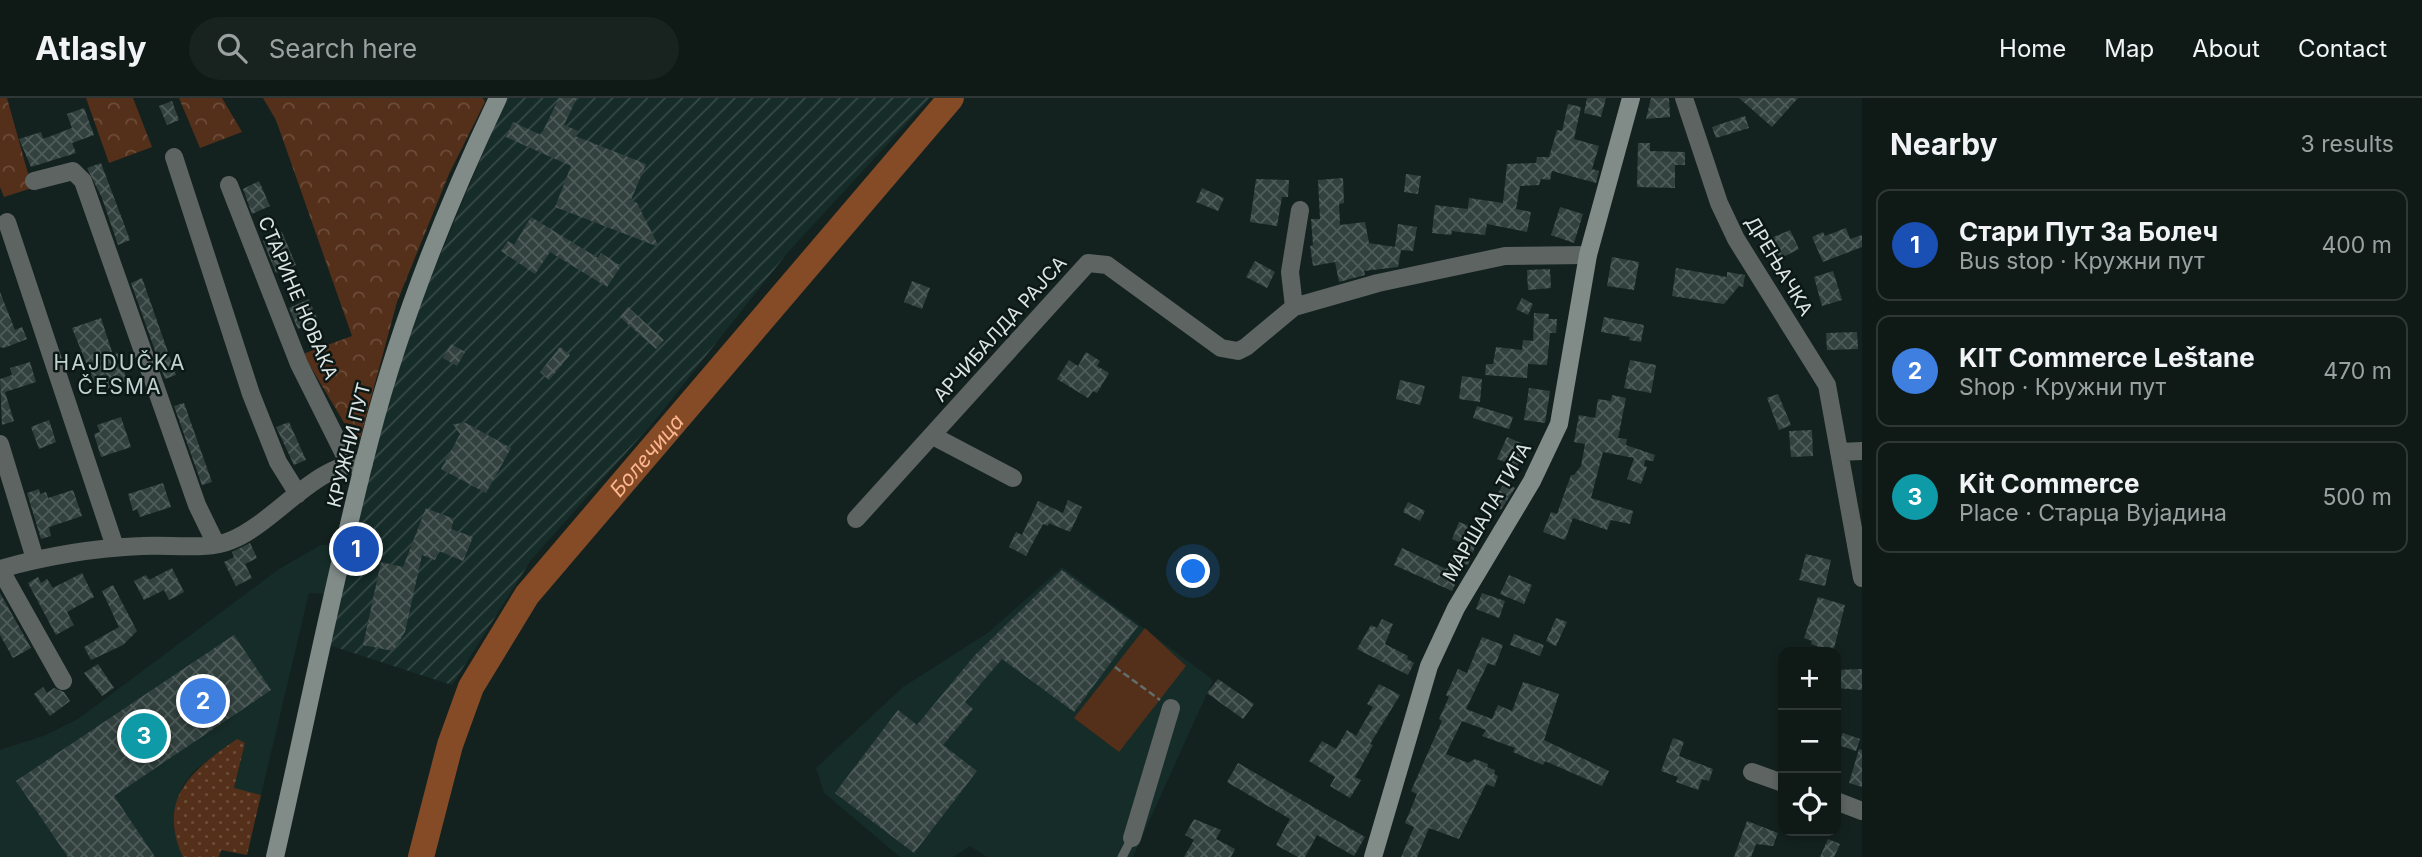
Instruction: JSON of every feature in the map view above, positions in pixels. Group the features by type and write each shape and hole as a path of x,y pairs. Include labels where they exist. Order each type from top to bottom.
{"street":[{"name":"КРУЖНИ ПУТ","path":"275,857 357,463 409,312 455,194 498,98"},
{"name":"МАРШАЛА ТИТА","path":"1373,857 1429,666 1456,608 1532,481 1559,424 1588,256 1631,98"},
{"name":"ДРЕЊАЧКА","path":"1684,98 1718,203 1736,239 1756,276 1825,379 1862,578"},
{"path":"174,157 251,394 278,463 298,494"},
{"path":"34,181 73,171 83,181 197,505 216,544"},
{"name":"СТАРИНЕ НОВАКА","path":"229,185 299,364 357,463"},
{"path":"1294,307 1290,272 1300,209"},
{"path":"7,222 114,547"},
{"name":"АРЧИБАЛДА РАЈСА","path":"856,519 1088,264 1107,265 1228,351 1238,351 1256,341 1294,307 1378,283 1505,256 1588,256"},
{"path":"933,436 1013,478"},
{"path":"0,444 35,559"},
{"path":"1839,452 1862,451"},
{"path":"63,681 0,569 35,559 114,547 216,544 246,533 298,494 357,463"},
{"path":"1132,838 1171,708"},
{"path":"1752,772 1778,781"},
{"path":"1841,803 1862,811"}],"lane":[{"path":"1122,857 1132,838"}],"path":[{"path":"1115,667 1171,708"}],"shaded area":[{"path":"506,98 930,98 788,252 656,419 531,560 452,685 329,645 364,462 413,320"},
{"path":"321,545 336,545 324,594 309,593 261,795 234,789 245,743 214,755 193,772 182,787 174,829 183,857 0,857 0,750 46,735 78,719 279,569"},
{"path":"1062,567 1213,680 1133,857 987,857 970,846 953,857 900,857 824,793 816,768 903,687 989,632"}],"green space":[{"path":"0,98 7,98 32,188 4,197 0,187"},
{"path":"86,98 133,98 152,147 109,163"},
{"path":"179,98 222,98 242,132 200,148"},
{"path":"263,98 483,98 485,102 449,174 397,302 358,446 303,354 352,336 276,120"},
{"path":"1145,628 1186,666 1119,752 1074,718"},
{"path":"237,739 245,743 234,788 261,795 247,855 221,850 219,857 183,857 174,818 183,787 206,762"}],"building":[{"path":"559,98 577,98 564,125 578,131 575,136 646,164 631,200 637,203 659,247 555,207 571,166 506,137 513,122 541,135"},
{"path":"1587,98 1606,98 1601,117 1584,113"},
{"path":"1651,98 1669,98 1670,117 1646,119"},
{"path":"1739,98 1798,98 1772,127"},
{"path":"172,101 179,120 167,125 159,106"},
{"path":"1568,104 1581,107 1574,139 1599,146 1592,169 1599,171 1596,183 1552,171 1550,180 1541,179 1539,185 1520,186 1516,209 1531,212 1527,232 1487,224 1485,235 1452,231 1451,235 1432,233 1435,205 1468,209 1469,198 1503,203 1507,164 1536,163 1537,157 1549,157 1557,130 1562,131"},
{"path":"84,108 94,135 72,143 76,153 31,167 19,139 41,132 43,139 72,128 67,114"},
{"path":"1745,116 1749,128 1716,138 1712,127"},
{"path":"1638,143 1650,143 1650,151 1685,152 1685,165 1675,165 1675,188 1637,187"},
{"path":"101,163 130,240 118,245 102,198 87,168"},
{"path":"1406,174 1421,176 1418,194 1404,192"},
{"path":"1343,178 1344,203 1339,204 1340,225 1365,222 1369,243 1395,247 1398,224 1417,227 1413,251 1401,250 1398,267 1364,271 1365,275 1339,282 1335,262 1313,266 1310,246 1313,245 1311,219 1320,219 1318,180"},
{"path":"1256,179 1289,180 1288,197 1282,197 1277,226 1250,222"},
{"path":"259,181 270,206 252,214 243,189"},
{"path":"1202,188 1224,198 1218,211 1196,202"},
{"path":"1560,207 1583,214 1574,243 1551,235"},
{"path":"531,217 598,258 601,253 621,266 607,287 550,252 535,274 501,251 508,241 514,245"},
{"path":"1846,228 1850,239 1862,235 1862,247 1823,262 1812,237 1823,232 1825,236"},
{"path":"1790,230 1799,249 1779,259 1769,239"},
{"path":"282,232 296,265 276,273 263,241"},
{"path":"1612,257 1639,262 1634,290 1607,286"},
{"path":"1255,261 1275,272 1267,288 1246,277"},
{"path":"1676,268 1727,277 1727,272 1745,275 1743,287 1739,286 1724,304 1672,296"},
{"path":"1550,269 1551,288 1528,290 1527,270"},
{"path":"1833,271 1842,300 1822,306 1814,277"},
{"path":"142,278 176,375 165,379 131,283"},
{"path":"912,281 930,288 922,309 904,302"},
{"path":"0,292 15,330 22,327 27,339 4,348 0,347"},
{"path":"1522,298 1533,304 1528,315 1516,309"},
{"path":"309,299 318,321 298,329 289,308"},
{"path":"628,307 664,340 656,349 620,317"},
{"path":"1534,313 1549,314 1548,319 1557,319 1556,333 1550,333 1547,365 1528,364 1527,378 1485,375 1486,364 1493,364 1496,347 1522,350 1523,340 1533,341"},
{"path":"1604,317 1644,325 1641,342 1629,340 1630,337 1601,332"},
{"path":"101,318 113,355 120,352 127,382 98,392 72,328"},
{"path":"1857,332 1858,349 1827,350 1826,333"},
{"path":"451,344 465,352 457,366 443,358"},
{"path":"560,347 570,355 549,380 540,372"},
{"path":"1086,352 1100,361 1097,366 1109,373 1097,393 1093,391 1088,398 1057,379 1069,360 1078,366"},
{"path":"1630,360 1656,365 1651,393 1624,388"},
{"path":"30,362 36,382 5,392 14,421 2,425 0,379 12,375 10,368"},
{"path":"1462,376 1482,379 1480,402 1459,399"},
{"path":"1400,380 1425,386 1420,405 1396,399"},
{"path":"1529,388 1550,391 1545,423 1524,420"},
{"path":"1778,394 1791,425 1779,430 1767,398"},
{"path":"1612,395 1626,398 1618,438 1627,439 1626,445 1655,455 1653,461 1645,460 1644,466 1647,467 1641,484 1627,479 1634,458 1603,452 1591,498 1633,511 1630,524 1611,520 1607,530 1573,518 1565,540 1543,532 1551,512 1557,514 1571,475 1581,466 1585,444 1574,442 1579,415 1595,418 1598,399 1611,401"},
{"path":"184,403 212,482 202,485 174,406"},
{"path":"1477,406 1513,417 1509,429 1473,418"},
{"path":"121,417 131,447 101,457 94,434 100,432 97,425"},
{"path":"49,420 56,442 39,449 31,427"},
{"path":"289,422 306,460 294,465 276,427"},
{"path":"466,423 511,448 486,493 441,469 460,434 453,424"},
{"path":"1812,430 1813,456 1791,457 1789,431"},
{"path":"1507,437 1526,445 1517,467 1497,459"},
{"path":"1505,482 1515,488 1501,510 1491,504"},
{"path":"163,483 171,507 140,517 137,509 133,511 128,494"},
{"path":"39,489 40,494 46,492 48,498 73,490 82,516 49,527 51,536 41,539 27,493"},
{"path":"1068,500 1082,507 1070,532 1049,523 1048,526 1043,524 1026,556 1009,547 1016,532 1022,535 1038,501 1063,513"},
{"path":"1408,502 1425,511 1420,521 1403,512"},
{"path":"426,508 454,519 451,529 473,537 463,561 439,551 435,560 422,555 405,632 393,651 363,645 381,562 403,567"},
{"path":"1459,522 1481,531 1468,565 1465,564 1452,591 1394,565 1402,548 1446,569 1459,542 1452,539"},
{"path":"250,543 257,558 245,564 252,578 236,586 224,562 234,557 232,552"},
{"path":"1806,554 1831,560 1825,586 1799,580"},
{"path":"172,568 184,592 169,600 164,590 144,600 134,581 146,575 149,580"},
{"path":"1062,570 1138,626 1074,712 1002,659 965,702 973,709 943,745 977,771 914,853 835,793 898,710 917,725 975,655"},
{"path":"82,573 94,597 67,612 74,625 56,635 28,583 38,577 41,583 47,579 53,588"},
{"path":"1509,575 1532,585 1524,604 1500,594"},
{"path":"113,585 137,631 123,645 91,660 84,647 119,627 102,591"},
{"path":"0,593 31,648 13,658 0,635"},
{"path":"1482,593 1505,601 1499,618 1476,609"},
{"path":"1818,597 1845,605 1834,647 1819,647 1804,638"},
{"path":"1556,618 1567,622 1556,646 1546,641"},
{"path":"1382,619 1393,624 1385,644 1408,656 1407,659 1414,663 1408,675 1357,649 1371,625 1377,628"},
{"path":"1514,634 1544,645 1540,656 1510,645"},
{"path":"234,635 271,690 114,796 155,857 68,857 16,781"},
{"path":"1482,637 1503,645 1495,666 1488,663 1466,709 1492,719 1498,705 1512,711 1523,682 1559,694 1544,740 1609,771 1602,786 1545,761 1543,765 1513,752 1515,748 1482,736 1486,730 1462,721 1446,754 1468,763 1475,759 1488,764 1487,767 1495,770 1494,774 1498,776 1494,787 1486,784 1459,839 1429,828 1417,857 1401,857 1414,827 1405,823 1417,794 1411,791 1442,721 1439,719 1449,697 1446,695 1458,669 1467,673"},
{"path":"98,664 114,688 102,696 84,673"},
{"path":"1862,669 1862,690 1841,688 1841,670"},
{"path":"1218,679 1254,704 1243,719 1207,693"},
{"path":"1379,684 1400,695 1370,744 1373,745 1355,777 1361,780 1350,798 1330,786 1335,777 1309,761 1322,741 1336,749 1347,730 1356,736 1373,707 1367,704"},
{"path":"43,687 47,693 54,688 64,692 70,701 50,716 34,694"},
{"path":"1843,733 1860,739 1856,751 1841,746"},
{"path":"1673,738 1684,742 1679,756 1713,769 1709,781 1702,779 1698,790 1676,782 1678,777 1661,771"},
{"path":"1859,749 1862,750 1862,787 1849,783"},
{"path":"1238,763 1365,837 1354,856 1317,835 1305,857 1298,857 1276,845 1290,819 1227,782"},
{"path":"1194,819 1221,830 1216,839 1235,849 1231,857 1184,857 1194,840 1185,835"},
{"path":"1747,821 1778,833 1773,846 1756,844 1751,857 1734,857"},
{"path":"1828,839 1840,844 1834,857 1820,857"}],"waterway":[{"name":"Болечица","path":"421,857 450,745 471,687 527,595 951,98"}],"place":[{"name":"Стари Пут За Болеч","path":"356,549"},
{"name":"KIT Commerce Leštane","path":"203,701"},
{"name":"Kit Commerce","path":"144,736"}],"district":[{"name":"HAJDUČKA ČESMA","path":"120,374"}]}
